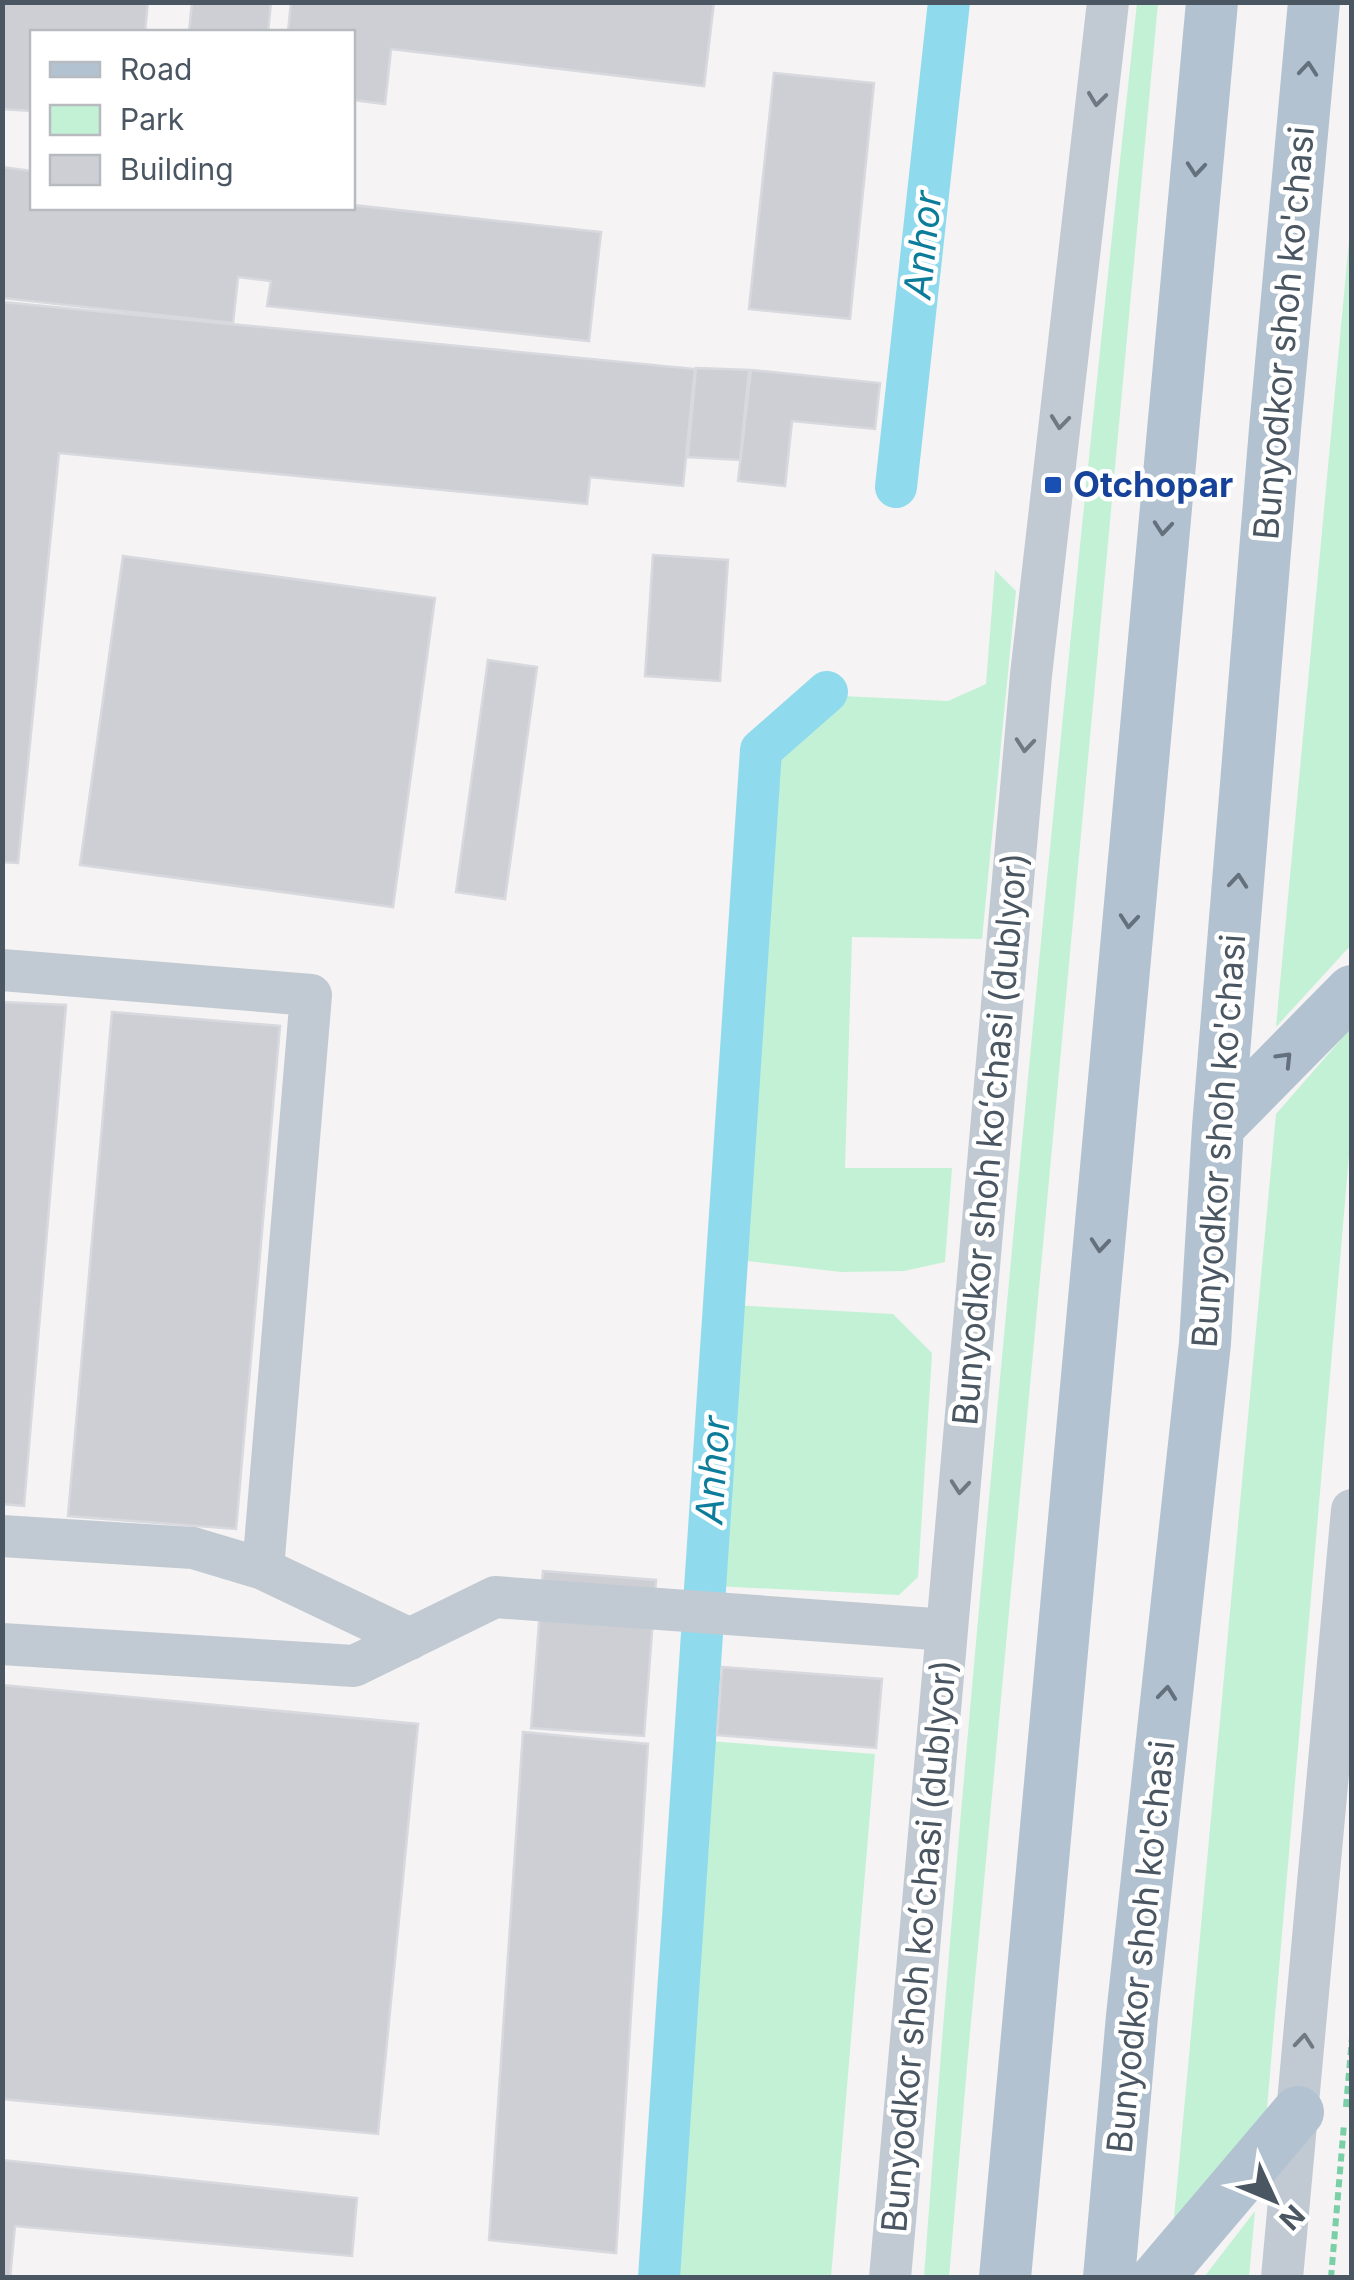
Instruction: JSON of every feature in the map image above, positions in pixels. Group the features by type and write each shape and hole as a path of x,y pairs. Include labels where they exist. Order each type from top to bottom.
{"main road":[{"path":"1005,2278 1212,2"},
{"name":"Bunyodkor shoh ko'chasi","path":"1109,2278 1132,2016 1205,1342 1218,1127 1274,430 1314,2"},
{"path":"1218,1127 1352,991"},
{"path":"1157,2278 1298,2112"}],"street":[{"name":"Bunyodkor shoh koʻchasi (dublyor)","path":"890,2278 1031,675 1108,2"},
{"path":"2,970 312,995 263,1570"},
{"path":"1282,2278 1352,1510"},
{"path":"2,1536 193,1548 263,1570 410,1639"},
{"path":"2,1644 354,1666 495,1596 947,1630"}],"path":[{"path":"1331,2278 1352,2038"}],"green space":[{"path":"1137,3 1158,3 949,2277 924,2277 964,1774 1025,1112"},
{"path":"1351,219 1351,945 1276,1027"},
{"path":"995,570 1016,591 982,939 852,937 845,1168 952,1168 945,1262 904,1271 841,1272 739,1260 780,759 842,696 948,701 986,684"},
{"path":"1351,1028 1351,1132 1266,2120 1172,2240 1276,1114"},
{"path":"733,1305 893,1314 932,1353 918,1577 899,1595 714,1586"},
{"path":"708,1741 875,1754 831,2277 663,2277"},
{"path":"1255,2211 1249,2277 1204,2277"}],"building":[{"path":"2,2 148,2 145,30 30,30 30,111 2,109"},
{"path":"192,2 271,2 268,30 189,30"},
{"path":"291,2 714,2 704,86 391,49 385,104 355,100 355,30 288,30"},
{"path":"774,73 874,83 850,319 749,309"},
{"path":"2,167 30,171 30,210 355,210 355,205 601,232 589,341 267,306 271,281 238,277 233,323 2,298"},
{"path":"2,302 695,369 683,486 590,477 587,504 59,453 18,863 2,862"},
{"path":"696,368 749,370 740,460 688,457"},
{"path":"751,370 880,383 875,429 792,421 785,486 738,481"},
{"path":"653,555 728,560 720,681 645,676"},
{"path":"123,556 435,598 393,907 80,865"},
{"path":"488,660 537,667 505,899 456,892"},
{"path":"2,1002 66,1005 24,1506 2,1504"},
{"path":"112,1012 280,1026 236,1529 68,1516"},
{"path":"543,1571 656,1580 644,1736 531,1728"},
{"path":"722,1667 882,1679 876,1748 717,1735"},
{"path":"2,1685 418,1724 378,2134 2,2099"},
{"path":"523,1732 648,1744 616,2253 489,2240"},
{"path":"2,2160 357,2198 352,2256 15,2226 10,2278 2,2278"}],"waterway":[{"name":"Anhor","path":"896,487 949,2"},
{"name":"Anhor","path":"659,2278 761,750 827,692"}],"place":[{"name":"Otchopar","path":"1053,485"}]}
